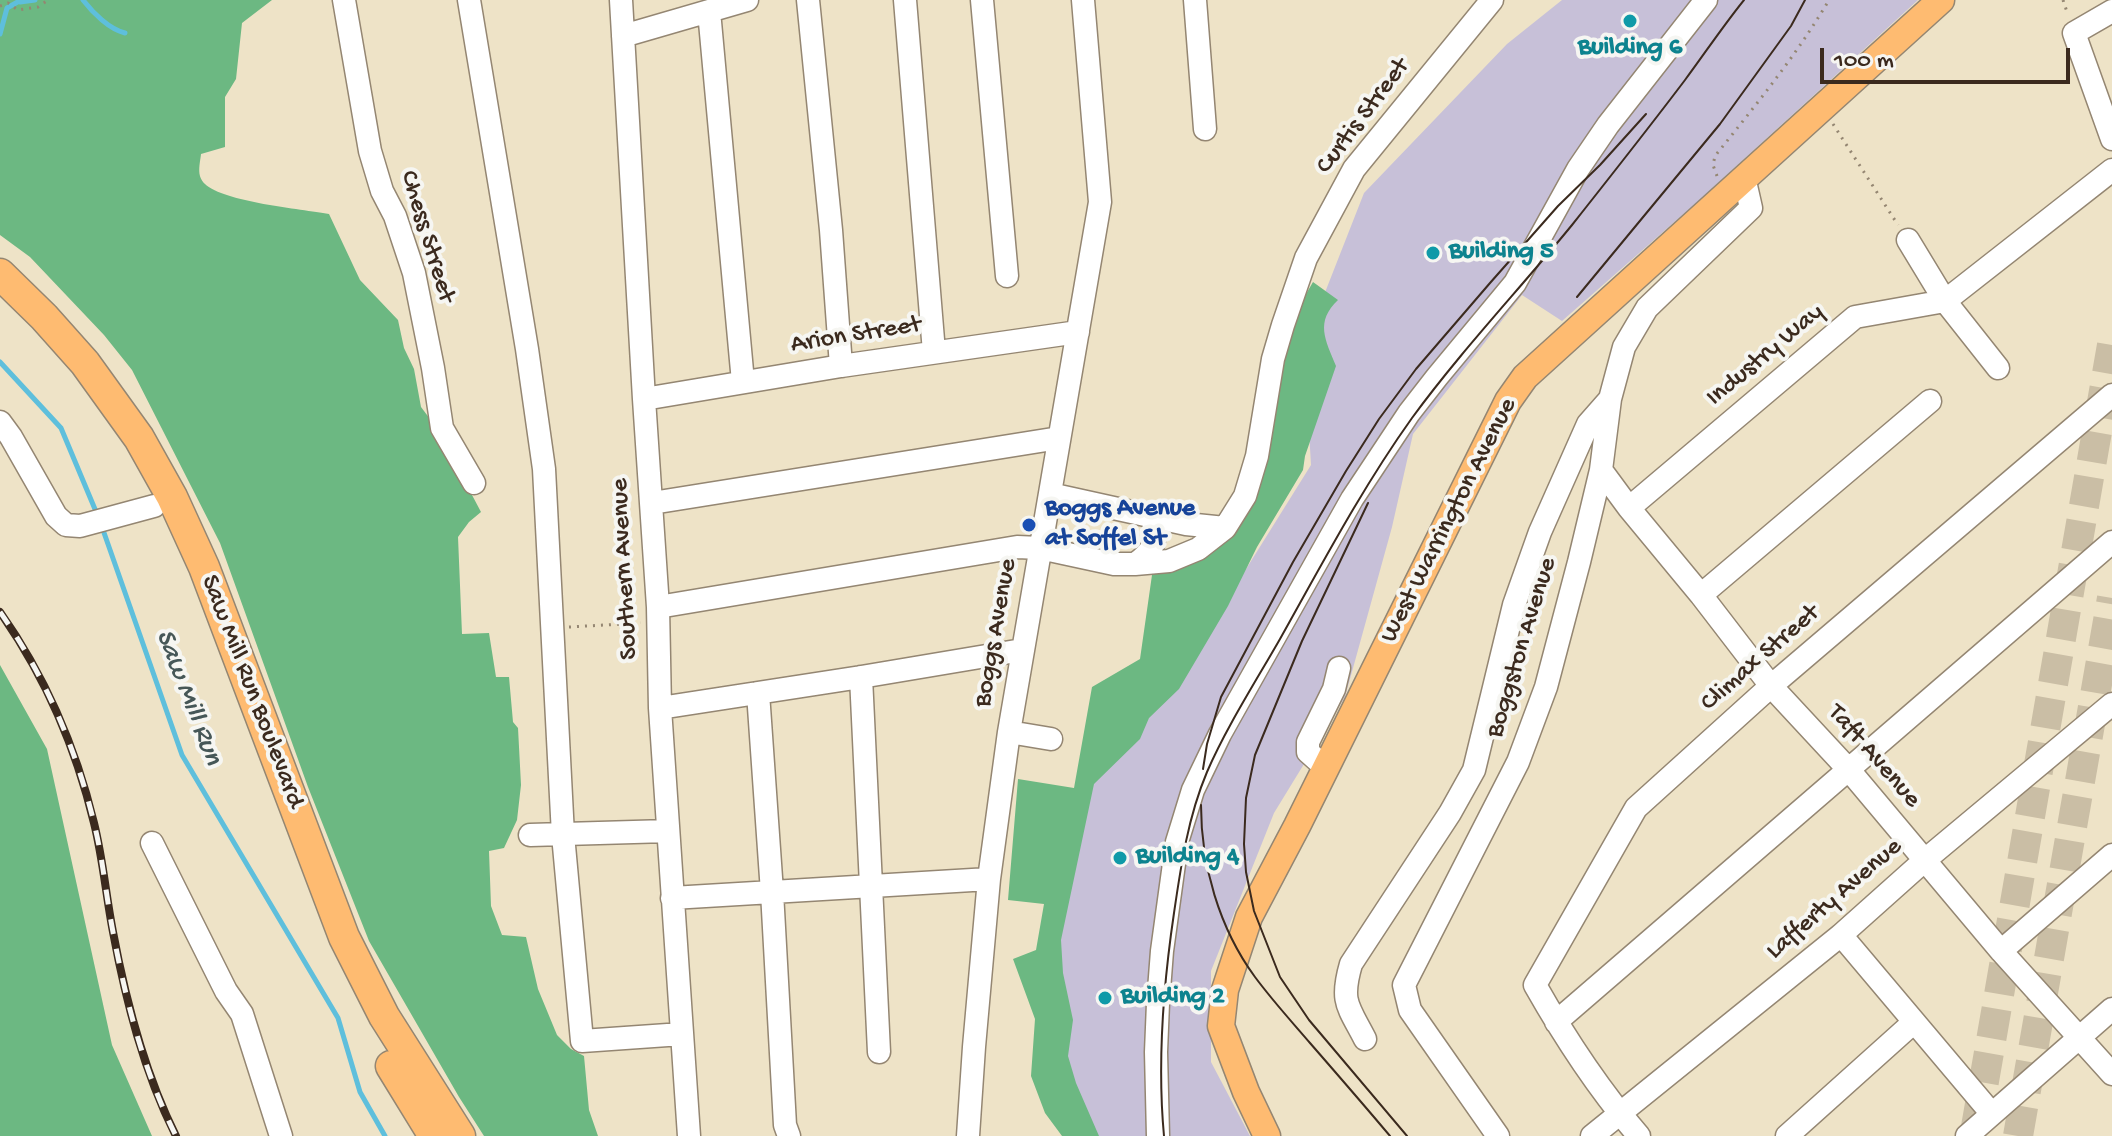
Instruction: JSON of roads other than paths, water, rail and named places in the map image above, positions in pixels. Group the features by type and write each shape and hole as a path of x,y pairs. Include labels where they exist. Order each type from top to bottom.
{"highway":[{"name":"Saw Mill Run Boulevard","path":"0,274 85,363 139,438 167,487 204,567 344,937 384,1016 460,1136"},
{"name":"Saw Mill Run Boulevard","path":"0,302 49,352 88,400 122,449 154,506 186,575 326,945 367,1026 434,1136"}],"main road":[{"name":"West Warrington Avenue","path":"1267,1136 1221,1026 1225,990 1249,917 1508,401 1525,377 1732,179 1822,107 1941,0"}],"street":[{"name":"Chess Street","path":"344,0 370,151 414,273 442,428 474,483"},
{"path":"469,0 544,469 563,835 582,1041 682,1034"},
{"name":"Southern Avenue","path":"621,0 658,607 660,708 689,1136"},
{"path":"623,36 747,0"},
{"path":"808,0 841,366"},
{"path":"905,0 934,352"},
{"path":"982,0 1007,276"},
{"name":"Boggs Avenue","path":"968,1136 989,879 1009,732 1100,202 1083,0"},
{"path":"1195,0 1205,129"},
{"name":"Curtis Street","path":"1225,528 1245,496 1257,456 1273,359 1306,258 1354,169 1492,0"},
{"path":"1158,1136 1158,1003 1177,842 1193,790 1220,734 1352,499 1409,413 1515,283 1578,169 1608,125 1706,0"},
{"path":"709,11 743,382"},
{"path":"2112,11 2074,33 2112,139"},
{"name":"Industry Way","path":"1629,508 1855,317 1945,301 2112,170"},
{"name":"Boggston Avenue","path":"1498,1136 1410,1010 1404,985 1518,762 1546,687 1601,470 1610,399 1624,347 1647,308 1751,208 1732,179"},
{"path":"1908,240 1945,301 1998,368"},
{"name":"Arion Street","path":"644,399 841,366 1078,332"},
{"name":"Climax Street","path":"1556,1022 1535,985 1636,808 1771,686 2112,395"},
{"path":"1365,1039 1346,1003 1344,986 1351,964 1450,813 1474,770 1514,605 1540,532 1588,424 1610,399"},
{"path":"1701,595 1930,401"},
{"path":"0,422 61,522 73,527 154,506"},
{"path":"652,503 1059,438"},
{"name":"Taft Avenue","path":"1601,470 1771,686 1849,770 2001,951 2112,1074"},
{"path":"1050,494 1186,524 1225,528"},
{"path":"1135,564 1147,556 1155,541 1152,516"},
{"path":"658,607 1017,547 1040,548 1114,564 1169,561 1198,549 1225,528"},
{"path":"1639,1136 1620,1114 1556,1022 2112,542"},
{"path":"660,708 1022,650"},
{"path":"1326,768 1308,752 1308,742 1334,689 1339,668"},
{"path":"861,677 879,1052"},
{"path":"758,693 785,1125 789,1136"},
{"name":"Lafferty Avenue","path":"1592,1136 1841,935 1925,860 2112,704"},
{"path":"1009,732 1051,739"},
{"path":"530,835 668,831"},
{"path":"152,843 226,991 242,1014 281,1136"},
{"path":"2001,951 2112,855"},
{"path":"672,898 989,879"},
{"path":"1841,935 1992,1114"},
{"path":"1967,1136 2112,1009"},
{"path":"1787,1136 1914,1022"}],"waterway":[{"path":"0,34 7,8 21,0"},
{"path":"20,2 35,0"},
{"path":"83,0 102,20 125,33"},
{"name":"Saw Mill Run","path":"0,362 61,428 97,514"},
{"name":"Saw Mill Run","path":"102,527 182,755 338,1018 360,1092 385,1136"}],"tunnel":[{"path":"1976,1127 2112,345"},
{"path":"2018,1136 2112,598"}],"tram line":[{"path":"1164,1136 1162,1024 1177,895 1195,806 1223,739 1343,527 1412,418 1572,225 1744,0"},
{"path":"1577,297 1720,124 1791,26 1805,0"},
{"path":"1203,769 1221,697 1293,562 1379,419 1416,369 1490,283 1646,114"},
{"path":"1368,503 1302,641 1255,755 1246,798 1244,844 1254,911 1280,977 1309,1020 1407,1136"},
{"path":"1201,805 1204,850 1214,895 1242,958 1275,1002 1390,1136"}],"railway":[{"path":"0,612 45,687 78,767 97,837 130,1010 154,1087 176,1136"}],"place":[{"name":"Building 6","path":"1630,21"},
{"name":"Building 5","path":"1433,253"},
{"name":"Boggs Avenue at Soffel St","path":"1029,525"},
{"name":"Building 4","path":"1120,858"},
{"name":"Building 2","path":"1105,998"}]}
